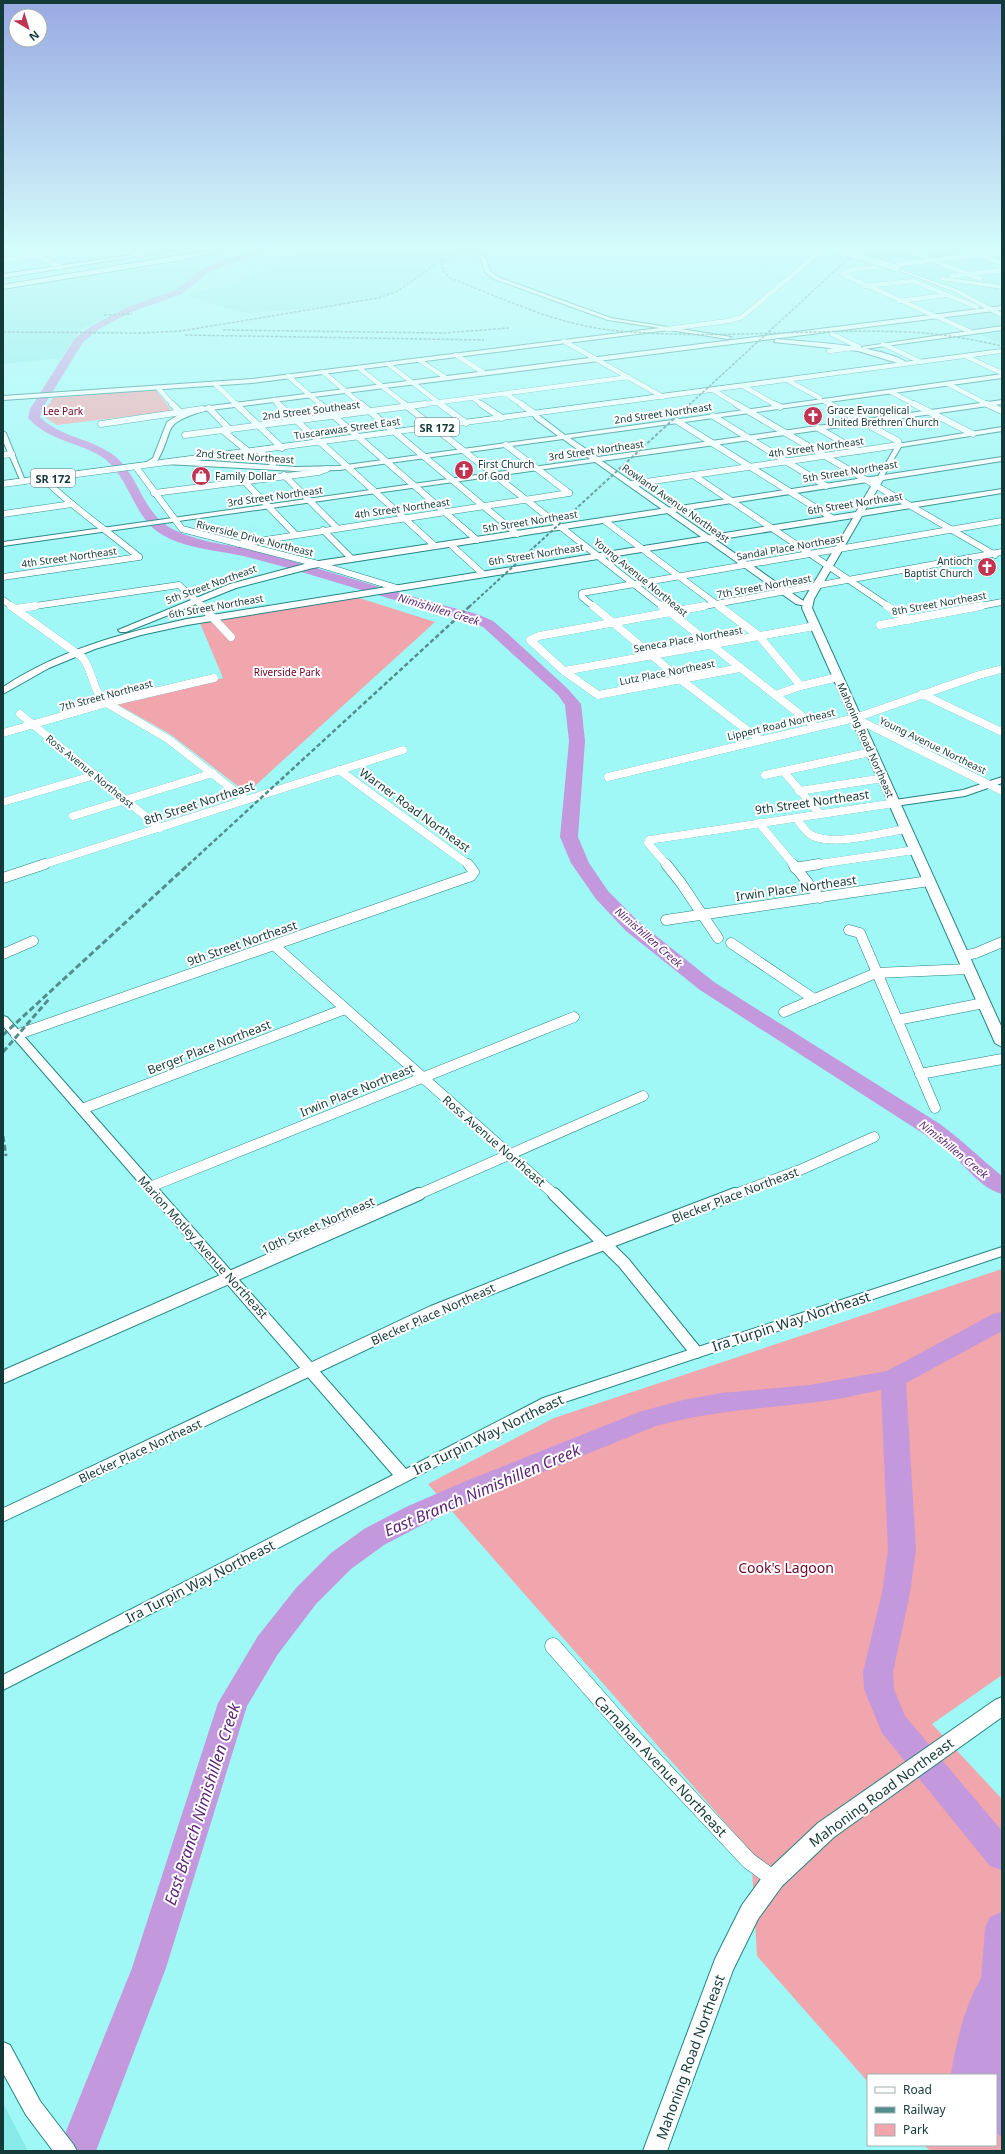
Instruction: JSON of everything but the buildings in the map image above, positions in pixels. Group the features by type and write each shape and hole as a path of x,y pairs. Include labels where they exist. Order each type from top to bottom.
{"main road":[{"name":"Tuscarawas Street East","path":"3,484 104,472 1002,351"},
{"name":"5th Street Northeast","path":"75,652 83,646 233,586 284,571 315,564 866,480 878,481 1002,459"},
{"path":"807,605 878,481"},
{"name":"6th Street Northeast","path":"75,652 154,629 214,617 1002,491"},
{"name":"Mahoning Road Northeast","path":"807,605 855,718 884,778 1002,1043"},
{"path":"3,691 28,675 75,652"},
{"name":"Mahoning Road Northeast","path":"655,2151 722,1968 750,1912 774,1879 826,1830 894,1780 1002,1706"}],"street":[{"path":"3,398 215,384 359,368 521,347"},
{"path":"574,347 663,397"},
{"path":"101,424 118,420 209,408 690,347"},
{"path":"839,347 856,348 879,353 906,364"},
{"path":"830,351 866,347"},
{"path":"888,347 921,362"},
{"path":"456,355 484,373"},
{"path":"966,356 1002,375"},
{"path":"419,360 446,378"},
{"path":"388,364 466,423"},
{"name":"Young Avenue Northeast","path":"359,368 496,474 816,727"},
{"path":"323,372 517,534"},
{"name":"2nd Street Northeast","path":"162,464 213,463 274,469 327,469 822,400 891,392 1002,375"},
{"path":"288,376 477,540"},
{"name":"2nd Street Southeast","path":"185,435 629,377"},
{"path":"787,380 898,442 899,445 878,481 910,506 1002,559"},
{"path":"215,384 282,448"},
{"path":"948,384 1002,411"},
{"path":"743,386 780,407"},
{"path":"158,388 180,412"},
{"path":"713,390 866,480"},
{"path":"891,392 973,434"},
{"path":"506,394 533,411 535,414"},
{"path":"473,398 502,418"},
{"path":"274,400 436,546"},
{"name":"3rd Street Northeast","path":"3,544 1002,402"},
{"path":"209,408 230,430"},
{"path":"136,467 156,459 169,423 180,416 202,409"},
{"name":"Rowland Avenue Northeast","path":"535,414 537,418 668,511 799,602 807,605"},
{"path":"713,416 826,486"},
{"path":"677,421 832,518"},
{"path":"818,428 858,451"},
{"name":"4th Street Northeast","path":"632,484 1002,429"},
{"path":"223,431 249,452"},
{"path":"3,433 24,482"},
{"path":"506,445 537,468"},
{"path":"260,451 273,464"},
{"path":"3,455 12,454"},
{"name":"Riverside Drive Northeast","path":"136,467 171,520 180,528 188,532 315,564 395,588"},
{"name":"4th Street Northeast","path":"239,544 295,534 569,493 537,468"},
{"name":"2nd Street Northeast","path":"154,493 284,475 319,472 327,469"},
{"path":"284,475 337,528"},
{"path":"693,475 908,620"},
{"path":"44,479 72,504 106,530"},
{"path":"244,481 295,534"},
{"path":"3,514 72,504"},
{"path":"605,520 760,636 801,686"},
{"name":"Sandal Place Northeast","path":"614,623 582,596 582,593 1002,521"},
{"name":"4th Street Northeast","path":"3,577 139,557 106,530"},
{"path":"324,530 352,559"},
{"path":"450,544 483,574"},
{"name":"7th Street Northeast","path":"564,671 531,643 530,639 1002,552"},
{"name":"5th Street Northeast","path":"15,609 179,585 195,600"},
{"path":"3,600 86,661 99,696 107,703 168,739 246,800"},
{"path":"195,600 214,617 232,637"},
{"name":"8th Street Northeast","path":"880,625 1002,602"},
{"path":"614,623 680,680 760,740"},
{"name":"Seneca Place Northeast","path":"564,671 815,626"},
{"name":"Lutz Place Northeast","path":"564,671 598,695 740,668"},
{"name":"Lippert Road Northeast","path":"608,777 855,718 979,675 1002,669"},
{"path":"774,695 801,686 838,677"},
{"name":"7th Street Northeast","path":"3,733 107,703 214,678"},
{"path":"922,694 1002,732"},
{"name":"Ross Avenue Northeast","path":"20,714 160,828"},
{"name":"Young Avenue Northeast","path":"855,718 1002,791"},
{"name":"8th Street Northeast","path":"3,878 402,750"},
{"path":"765,775 871,752"},
{"name":"Warner Road Northeast","path":"339,770 466,862 474,872"},
{"path":"784,772 820,814"},
{"path":"73,816 213,773"},
{"path":"3,802 95,775"},
{"path":"799,791 884,778"},
{"name":"9th Street Northeast","path":"703,915 681,883 648,843 649,840 965,793 1002,780"},
{"path":"796,818 809,833 823,839 840,839 906,829"},
{"path":"759,823 820,898"},
{"path":"796,868 915,850"},
{"name":"9th Street Northeast","path":"16,1035 454,883 471,876 474,872"},
{"name":"Irwin Place Northeast","path":"666,920 820,898 929,880"},
{"path":"703,915 718,938"},
{"path":"850,930 860,933 935,1108"},
{"path":"3,954 33,941"},
{"path":"963,956 976,953 1002,942"},
{"path":"731,943 814,999"},
{"name":"Ross Avenue Northeast","path":"276,946 422,1078 511,1154 606,1244 654,1299 696,1352"},
{"path":"784,1012 876,973 969,969"},
{"path":"896,1020 984,1003"},
{"name":"Berger Place Northeast","path":"82,1109 345,1009"},
{"name":"Irwin Place Northeast","path":"150,1187 574,1017"},
{"name":"Marion Motley Avenue Northeast","path":"3,1019 312,1370 403,1476"},
{"path":"920,1074 1002,1059"},
{"name":"10th Street Northeast","path":"3,1377 643,1096"},
{"name":"Blecker Place Northeast","path":"3,1515 432,1312 800,1170 874,1137"},
{"name":"Ira Turpin Way Northeast","path":"3,1683 548,1402 1002,1251"},
{"name":"Carnahan Avenue Northeast","path":"553,1646 636,1741 749,1861 774,1879"},
{"path":"3,2052 42,2121 66,2151"}],"shaded area":[{"path":"3,347 69,347 61,358 3,364"},
{"path":"983,1975 1002,1984 1002,2138 997,2133 997,2074 951,2073 962,2022"},
{"path":"3,2103 28,2151 3,2151"}],"green space":[{"name":"Lee Park","path":"156,390 172,411 57,425 46,418 44,411 53,398"},
{"name":"Riverside Park","path":"356,597 435,622 247,793 170,734 117,704 223,678 200,623"},
{"name":"Cook's Lagoon","path":"1002,1269 1002,1675 932,1724 1002,1799 1002,2151 930,2151 925,2146 997,2146 997,2074 867,2074 867,2081 757,1956 751,1852 428,1484 554,1418"}],"waterway":[{"name":"Nimishillen Creek","path":"75,347 36,409 34,418 41,425 59,436 100,451 109,457 124,473 147,513 154,522 172,534 195,542 246,552 283,562 418,603 472,617 488,624 563,692 573,704 577,741 569,837 580,863 602,895 633,927 707,986 932,1129 958,1148 974,1165 1002,1187"},
{"name":"Nimishillen Creek","path":"893,1379 1002,1320"},
{"name":"East Branch Nimishillen Creek","path":"77,2151 149,1968 233,1703 268,1645 306,1596 341,1561 374,1537 416,1515 476,1488 648,1419 683,1409 721,1402 810,1394 893,1379"},
{"path":"893,1379 902,1550 896,1593 878,1672 879,1689 893,1724 1002,1855"},
{"path":"998,1981 1002,1928"}],"railway":[{"path":"689,405 753,347"},
{"path":"469,607 690,404"},
{"path":"188,865 470,606"},
{"path":"3,1035 189,864"},
{"path":"3,1052 49,999"},
{"path":"3,1136 6,1156"}],"place":[{"name":"Grace Evangelical United Brethren Church","path":"813,416"},
{"name":"First Church of God","path":"464,470"},
{"name":"Family Dollar","path":"201,476"},
{"name":"Antioch Baptist Church","path":"987,567"}]}
